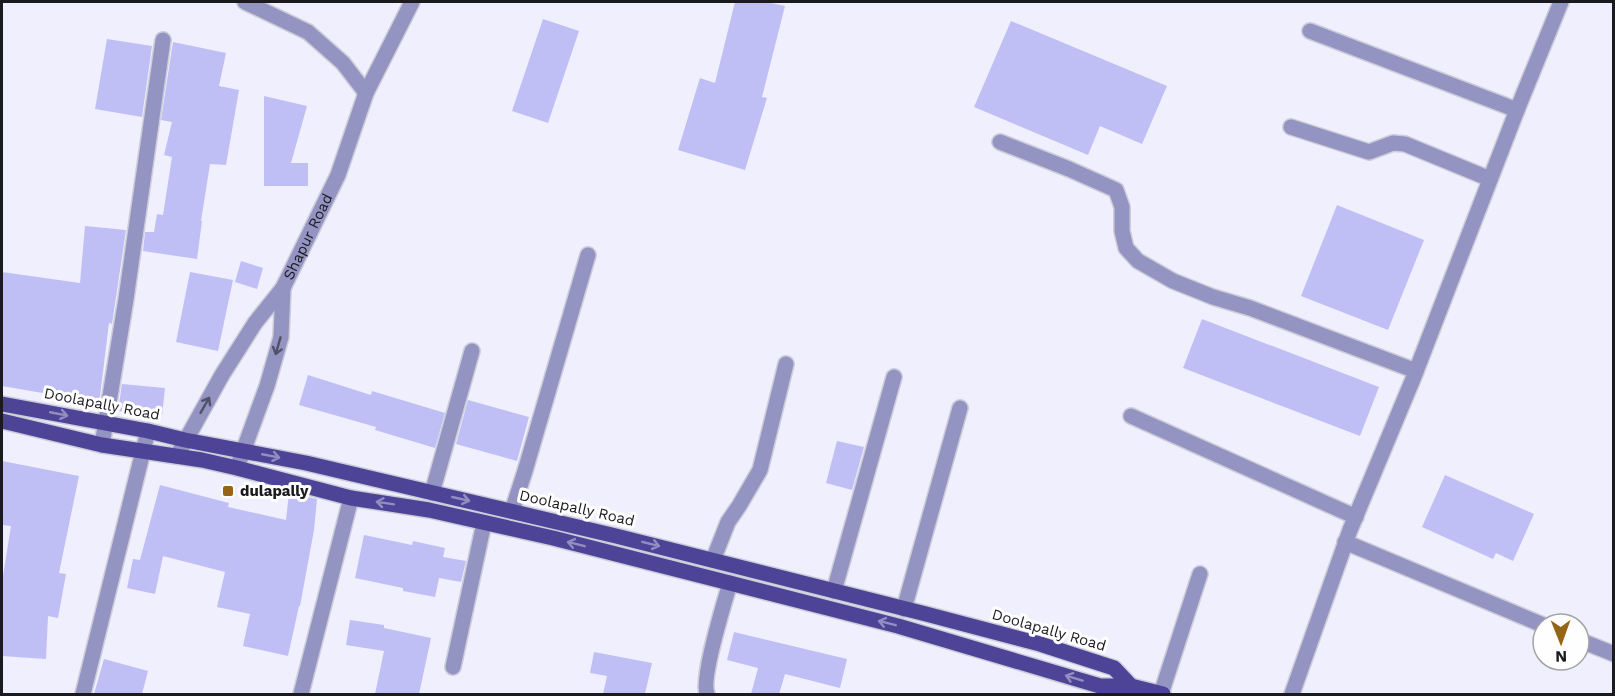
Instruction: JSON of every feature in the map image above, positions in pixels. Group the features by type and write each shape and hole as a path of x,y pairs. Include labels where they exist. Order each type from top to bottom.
{"main road":[{"name":"Doolapally Road","path":"2,404 306,463 713,560 1040,644 1114,668 1131,687"},
{"path":"2,421 102,444 237,468 351,498 429,510 553,538 898,626 1100,686 1131,687 1162,694"}],"street":[{"path":"245,2 308,32 343,63 366,93"},
{"name":"Shapur Road","path":"177,456 255,323 283,288 338,175 366,93 412,2"},
{"path":"1292,694 1345,542 1416,371 1561,2"},
{"path":"1310,31 1517,110"},
{"path":"102,444 126,299 163,40"},
{"path":"1291,127 1369,152 1393,143 1405,144 1490,179"},
{"path":"1000,142 1116,190 1122,207 1122,231 1126,248 1138,261 1173,281 1416,371"},
{"path":"512,511 588,255"},
{"path":"237,468 267,386 281,337 283,288"},
{"path":"432,493 472,351"},
{"path":"713,560 728,522 760,470 786,364"},
{"path":"834,591 894,377"},
{"path":"904,609 960,408"},
{"path":"1131,416 1356,517"},
{"path":"83,694 148,431"},
{"path":"301,694 351,498"},
{"path":"453,667 484,523"},
{"path":"1345,542 1531,620"},
{"path":"1162,694 1200,574"},
{"path":"707,694 705,692 707,674 730,583"},
{"path":"1591,645 1614,654"}],"building":[{"path":"735,2 767,2 785,6 762,97 767,98 745,170 678,150 700,78 715,83"},
{"path":"543,19 579,31 548,123 512,111"},
{"path":"1011,21 1167,86 1142,144 1100,126 1088,155 974,107"},
{"path":"107,39 152,46 142,117 95,109"},
{"path":"173,42 226,53 219,86 239,90 226,165 210,164 197,259 143,251 145,232 154,232 157,214 163,215 172,157 164,155 172,122 161,120"},
{"path":"264,96 307,106 291,163 308,163 308,186 264,186"},
{"path":"1337,205 1424,240 1388,330 1301,296"},
{"path":"85,226 126,230 112,324 109,323 99,404 2,386 2,272 80,283"},
{"path":"241,261 263,268 257,289 235,282"},
{"path":"190,272 233,280 218,351 176,342"},
{"path":"1202,319 1379,387 1360,436 1183,368"},
{"path":"308,375 371,395 372,391 445,413 435,448 375,430 376,427 299,405"},
{"path":"122,384 165,388 162,415 118,411"},
{"path":"468,400 529,417 517,461 456,444"},
{"path":"837,441 864,447 852,490 826,483"},
{"path":"2,461 79,476 59,573 66,574 58,618 48,616 46,659 2,656 2,582 11,526 2,525"},
{"path":"1445,475 1534,514 1513,561 1496,553 1493,559 1422,527"},
{"path":"160,485 229,503 228,507 286,520 289,493 317,499 314,530 300,606 288,656 243,646 250,614 217,607 225,572 163,556 155,594 127,588 133,559 140,560"},
{"path":"364,535 412,545 413,541 445,548 443,557 466,561 461,582 439,578 435,597 355,578"},
{"path":"350,620 384,625 384,628 431,638 419,694 375,694 384,651 346,645"},
{"path":"734,632 847,659 840,688 785,674 779,694 751,694 758,668 727,660"},
{"path":"594,652 652,663 645,694 603,694 607,676 590,673"},
{"path":"104,659 148,671 142,694 94,694"}],"place":[{"name":"dulapally","path":"228,491"}]}
